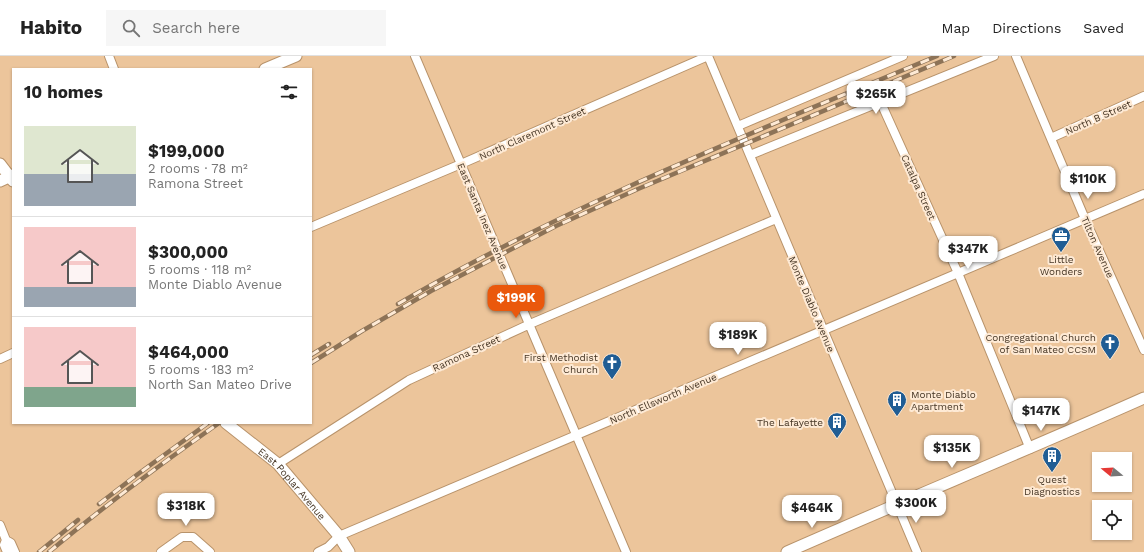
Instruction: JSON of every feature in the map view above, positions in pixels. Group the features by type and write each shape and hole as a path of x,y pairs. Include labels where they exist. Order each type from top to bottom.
{"main road":[{"path":"267,68 296,56"},
{"path":"0,164 9,178"},
{"path":"786,552 1030,449 1144,398"},
{"name":"East Poplar Avenue","path":"227,424 278,464 339,536 349,552"}],"street":[{"path":"109,56 114,68"},
{"name":"East Santa Inez Avenue","path":"416,56 626,552"},
{"name":"North Claremont Street","path":"312,227 461,164 708,56"},
{"name":"Monte Diablo Avenue","path":"708,56 917,552"},
{"path":"738,126 903,56"},
{"path":"750,155 994,56"},
{"name":"Tilton Avenue","path":"1016,56 1144,350"},
{"name":"North B Street","path":"1051,138 1144,96"},
{"name":"Catalpa Street","path":"881,102 958,273 1030,449"},
{"name":"North Ellsworth Avenue","path":"318,552 328,546 339,536 1144,194"},
{"name":"Ramona Street","path":"278,464 409,380 530,324 776,219"},
{"path":"0,359 12,353"},
{"path":"0,525 6,540 11,543 15,552"},
{"path":"161,552 182,537 193,537 210,552"},
{"path":"6,540 4,545 7,552"}],"railway":[{"path":"398,304 529,234 663,171 937,56"},
{"path":"312,362 431,291 556,226 638,189 954,56"},
{"path":"312,354 329,344"},
{"path":"99,504 207,424"},
{"path":"49,552 133,486 218,424"},
{"path":"39,552 78,520"}],"place":[{"name":"Little Wonders","path":"1061,253"},
{"name":"Congregational Church of San Mateo CCSM","path":"1110,360"},
{"name":"First Methodist Church","path":"612,380"},
{"name":"Monte Diablo Apartment","path":"897,417"},
{"name":"The Lafayette","path":"837,439"},
{"name":"Quest Diagnostics","path":"1052,473"}]}
